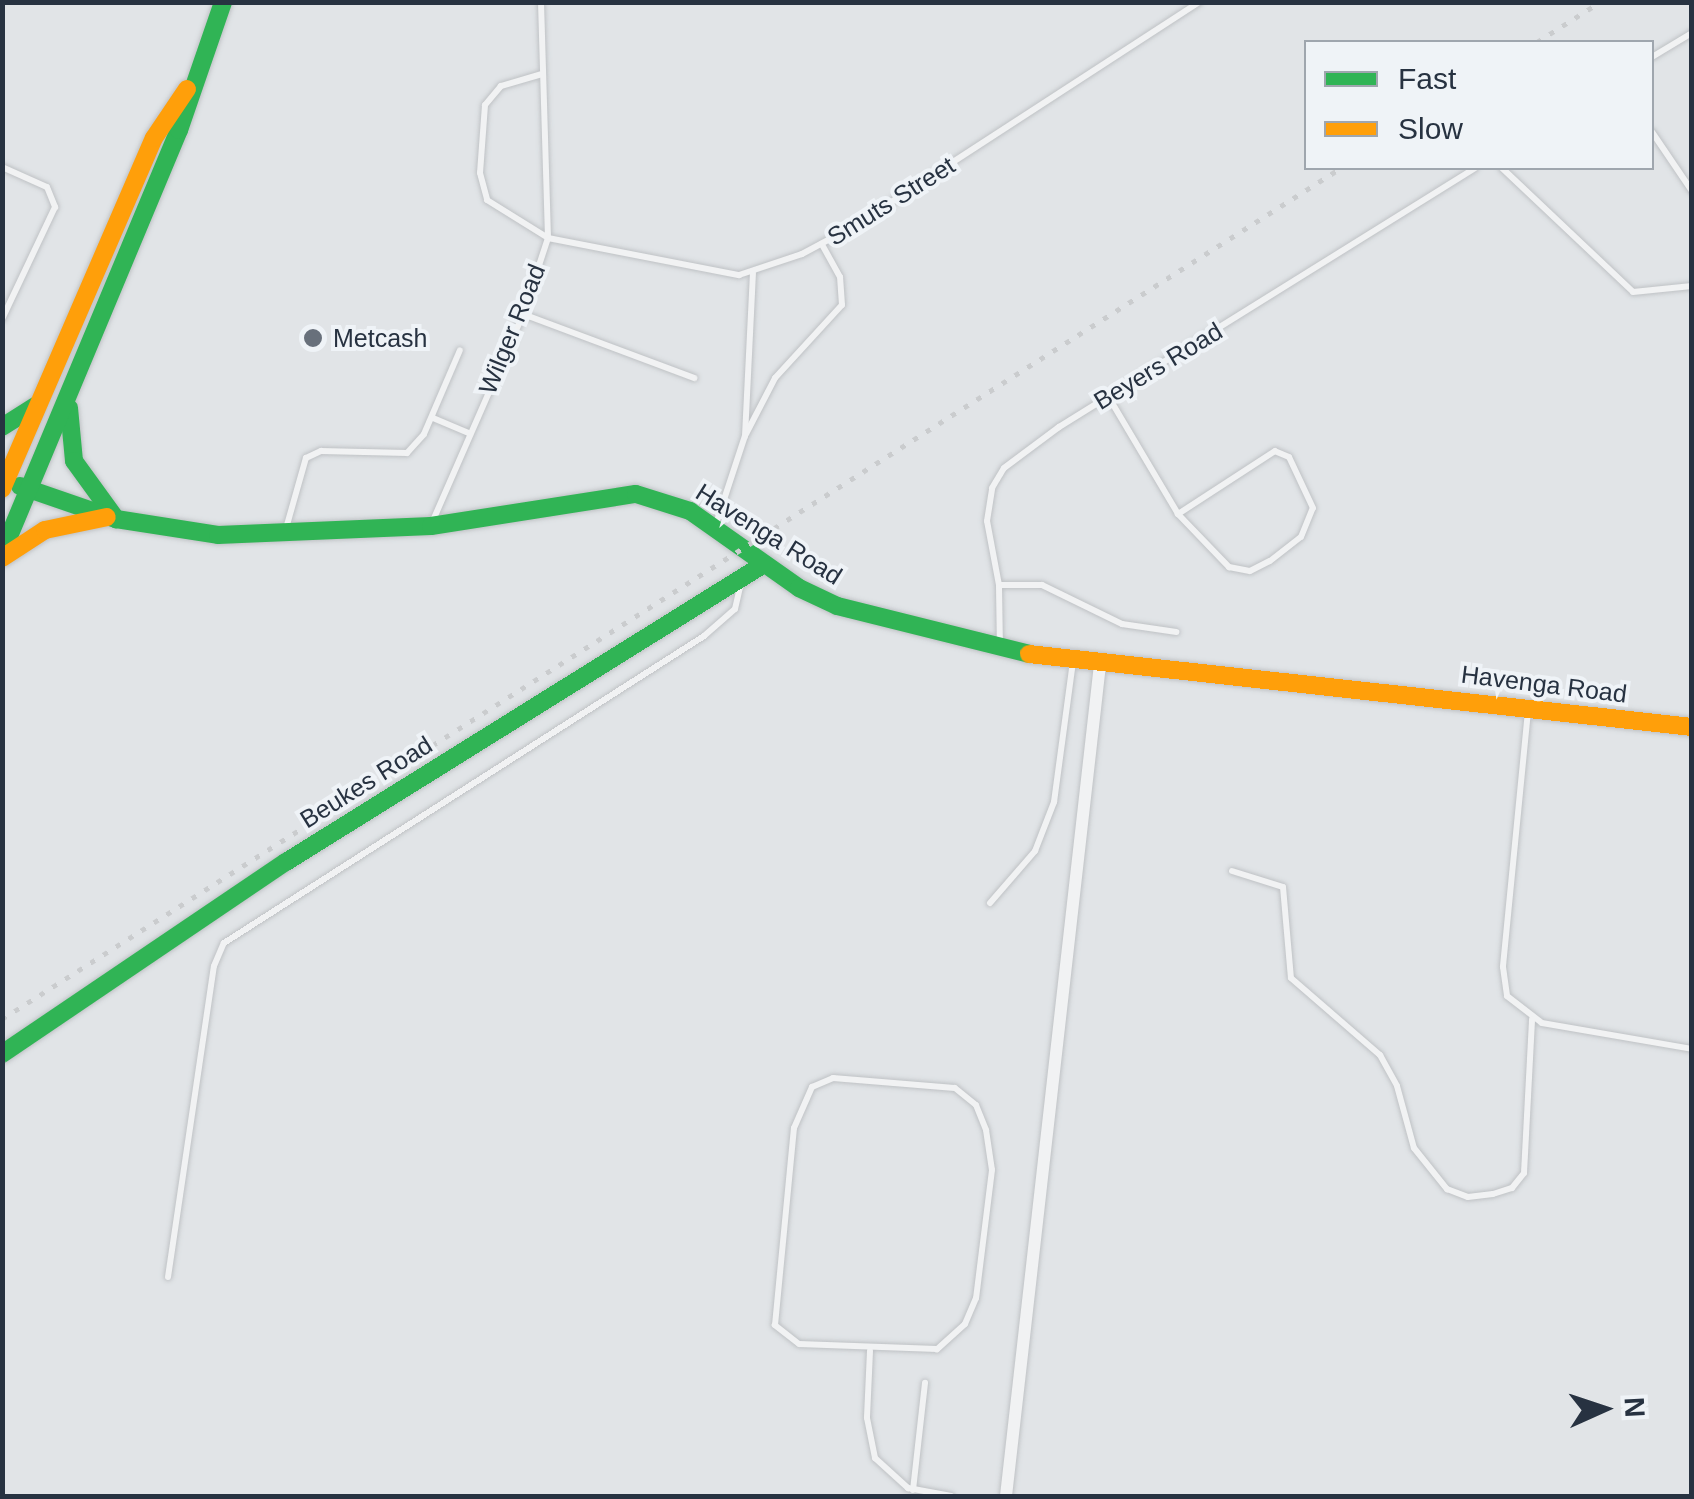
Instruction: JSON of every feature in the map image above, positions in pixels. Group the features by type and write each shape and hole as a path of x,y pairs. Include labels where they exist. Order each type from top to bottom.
{"main road":[{"path":"2,556 179,130 189,87 223,2"},
{"path":"4,482 154,138 189,87"},
{"path":"2,556 45,530 111,518 74,461 69,395"},
{"path":"2,427 40,403"},
{"name":"Havenga Road","path":"4,482 111,518 182,533 431,526 636,494 670,501 715,527 799,588 866,618 1000,651 1692,727"},
{"name":"Beukes Road","path":"2,1054 286,862 764,564"}],"street":[{"path":"1006,1496 1100,664"}],"lane":[{"name":"Wilger Road","path":"431,526 522,314 548,238 541,2"},
{"name":"Smuts Street","path":"753,273 822,244 1199,2"},
{"path":"1654,55 1692,33"},
{"path":"542,74 501,86 490,96 481,114 480,173 487,200 548,238 753,273 745,436"},
{"path":"1654,135 1692,191"},
{"path":"2,167 48,187 55,207 2,319"},
{"name":"Beyers Road","path":"1000,651 1000,585 987,521 996,479 1017,456 1471,170"},
{"path":"1504,170 1633,292 1692,286"},
{"path":"715,527 745,436 775,378 842,305 840,277 822,244"},
{"path":"522,314 694,378"},
{"path":"284,533 300,468 310,454 400,456 420,443 460,350"},
{"path":"1108,396 1178,514 1219,559 1244,572 1301,537 1313,508 1288,457 1275,452 1178,514"},
{"path":"432,417 468,433"},
{"path":"168,1277 214,966 224,943 704,636 735,609 740,577"},
{"path":"1000,585 1042,584 1122,624 1176,632"},
{"path":"990,903 1036,851 1054,802 1073,661"},
{"path":"1529,708 1502,967 1507,996 1532,1019 1692,1049"},
{"path":"1232,871 1283,887 1292,978 1380,1055 1397,1086 1414,1148 1446,1189 1468,1197 1494,1194 1512,1188 1524,1173 1532,1019"},
{"path":"833,1078 955,1088 976,1106 991,1158 973,1309 953,1339 937,1349 870,1351 799,1344 775,1325 772,1304 799,1108 812,1087 833,1078"},
{"path":"870,1351 870,1447 890,1478 913,1490 951,1496"},
{"path":"913,1490 925,1384"}],"railway":[{"path":"1540,40 1600,2"},
{"path":"2,1019 1338,170"}],"traffic: fast":[{"path":"2,553 179,130 223,2"},
{"path":"2,427 37,405"},
{"path":"69,408 74,461 116,519"},
{"path":"20,486 116,519 218,535 431,526 636,494 690,511 799,588 837,606 1029,654"},
{"path":"2,1054 286,862 764,564"}],"traffic: slow":[{"path":"2,489 154,138 187,89"},
{"path":"2,558 45,530 107,517"},
{"path":"1029,654 1692,727"}],"place":[{"name":"Metcash","path":"313,338"}]}
